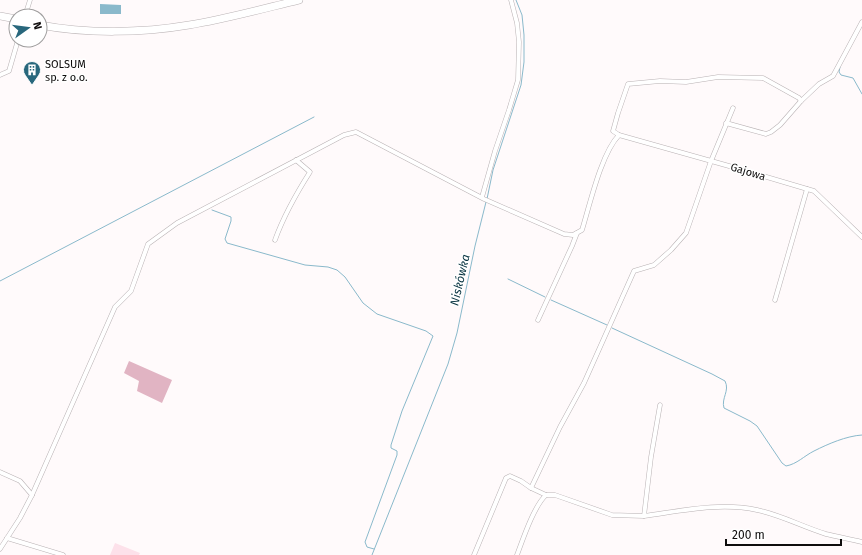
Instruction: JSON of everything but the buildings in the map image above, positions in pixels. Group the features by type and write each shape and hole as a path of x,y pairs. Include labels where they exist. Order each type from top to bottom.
{"main road":[{"path":"48,25 89,30 152,30 190,25 299,0"}],"street":[{"path":"483,198 495,151 518,80 519,42 517,23 511,0"},
{"path":"726,123 766,134 780,126 801,101 819,84 834,76 862,22"},
{"path":"0,75 9,71 16,48"},
{"path":"0,549 20,518 32,495 115,307 131,291 148,244 177,223 344,135 356,132 491,202 564,234 573,235 582,230 602,164 612,143 619,135 614,131 628,84 660,81 686,82 718,77 763,78 800,98 801,101"},
{"path":"532,488 560,428 584,383 634,271 654,265 671,250 686,233 711,161 733,108"},
{"name":"Gajowa","path":"619,135 814,191 862,237"},
{"path":"275,240 282,221 297,192 310,172 296,160"},
{"path":"774,300 807,189"},
{"path":"538,320 577,233"},
{"path":"644,516 651,457 660,405"},
{"path":"0,472 20,481 32,495"},
{"path":"474,555 506,478 510,476 546,495 555,495 612,515 644,516 700,507 726,507 756,510 793,521 826,534 862,542"},
{"path":"517,555 538,506 546,495"},
{"path":"7,538 64,555"}],"shaded area":[{"path":"129,361 172,380 162,403 137,391 139,381 124,373"},
{"path":"115,543 140,553 139,555 110,555"}],"water":[{"path":"100,4 121,5 121,14 100,14"}],"waterway":[{"name":"Niskówka","path":"487,199 493,170 521,85 524,62 524,35 522,15 516,0"},
{"path":"840,67 839,72 841,75 853,78 862,94"},
{"path":"0,281 314,117"},
{"name":"Niskówka","path":"372,555 448,364 457,333 475,246 486,202"},
{"path":"212,210 231,217 225,239 227,243 305,265 328,267 337,270 345,277 363,303 377,314 426,331 433,336 402,411 391,445 391,448 397,451 397,455 365,542 367,547 374,549"},
{"path":"508,279 545,297"},
{"path":"551,300 607,325"},
{"path":"612,328 725,381 727,388 723,404 724,408 757,426 782,463 786,466 794,464 814,451 831,443 862,435"}],"place":[{"name":"SOLSUM sp. z o.o.","path":"32,85"}]}
